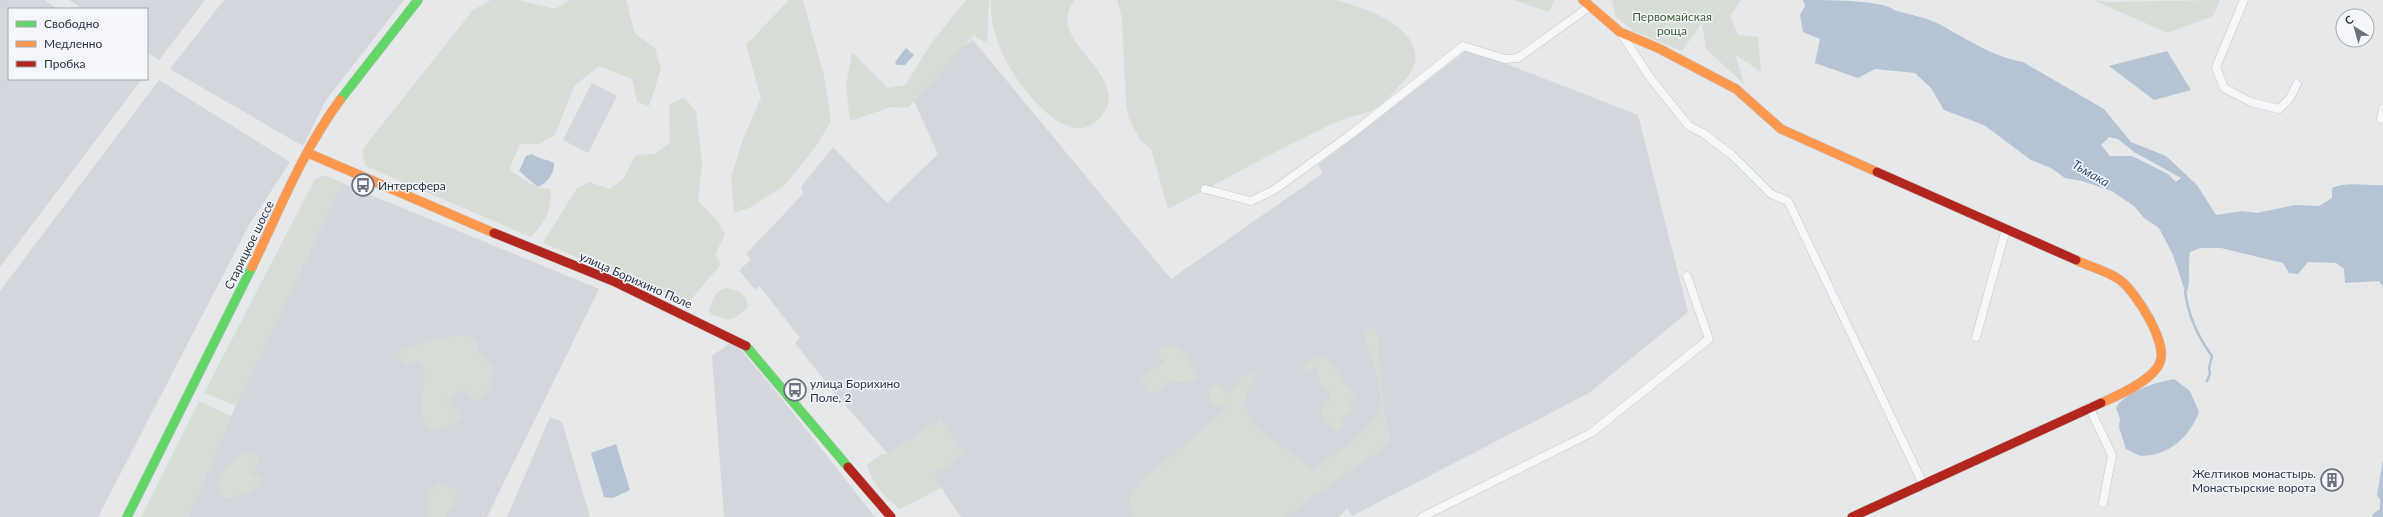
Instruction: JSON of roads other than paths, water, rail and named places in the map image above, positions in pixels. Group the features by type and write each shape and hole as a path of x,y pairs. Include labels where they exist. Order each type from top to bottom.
{"street":[{"name":"Старицкое шоссе","path":"127,517 191,391 308,153 329,115 366,64 418,0"},
{"path":"2244,0 2216,67 2224,88 2251,102 2279,109 2290,98 2297,84"},
{"path":"1205,189 1252,201 1274,190 1350,135 1462,46 1505,59 1518,58 1586,3 1620,32 1650,79 1689,126 1732,155 1771,194 1788,201 1924,486"},
{"path":"1620,32 1658,48 1736,89 1761,110 1780,129 2120,280 2128,286 2152,326 2162,352 2161,361 2147,378 2090,408 1924,486 1852,517"},
{"path":"2381,119 2383,108"},
{"name":"улица Борихино Поле","path":"308,153 534,250 613,281 744,344 891,517"},
{"path":"1976,337 2006,229"},
{"path":"1422,517 1591,433 1709,339 1687,276"},
{"path":"2090,408 2112,455 2103,503"}],"water":[{"name":"Тьмака","path":"1803,0 1852,1 1878,4 1935,22 1991,52 2012,60 2023,62 2104,109 2131,142 2166,156 2197,185 2216,215 2242,211 2257,213 2295,205 2319,206 2332,198 2332,188 2337,186 2350,184 2383,185 2383,287 2379,281 2345,283 2344,269 2336,263 2308,262 2298,274 2289,273 2283,263 2221,248 2200,248 2190,252 2189,283 2186,294 2173,255 2159,228 2144,218 2135,207 2112,191 2082,181 2065,178 2051,168 2031,160 1984,125 1944,110 1931,88 1915,73 1875,69 1858,78 1815,63 1820,39 1803,32 1800,15 1805,6","holes":["2109,137 2118,139 2134,152 2181,178 2176,182 2168,174 2132,156 2110,156 2101,145"]},
{"path":"906,48 914,55 905,65 897,65 895,62"},
{"path":"2167,51 2191,90 2154,100 2109,66"},
{"path":"532,154 554,163 553,171 550,177 545,183 538,187 519,171 526,156"},
{"path":"2174,379 2190,391 2199,412 2190,429 2178,443 2153,455 2143,456 2126,449 2119,427 2120,419 2116,408 2120,402 2133,393 2150,385"},
{"path":"616,444 630,490 613,498 604,497 591,453"},
{"path":"2383,460 2383,517 2372,517 2373,514 2380,509 2380,500 2377,495"}],"waterway":[{"path":"2185,291 2186,300 2194,325 2212,356 2209,368 2210,374 2207,381"}],"place":[{"name":"Интерсфера","path":"363,185"},
{"name":"улица Борихино Поле, 2","path":"795,390"},
{"name":"Желтиков монастырь. Монастырские ворота","path":"2332,480"}],"park label":[{"name":"Первомайская роща","path":"1672,23"}]}
